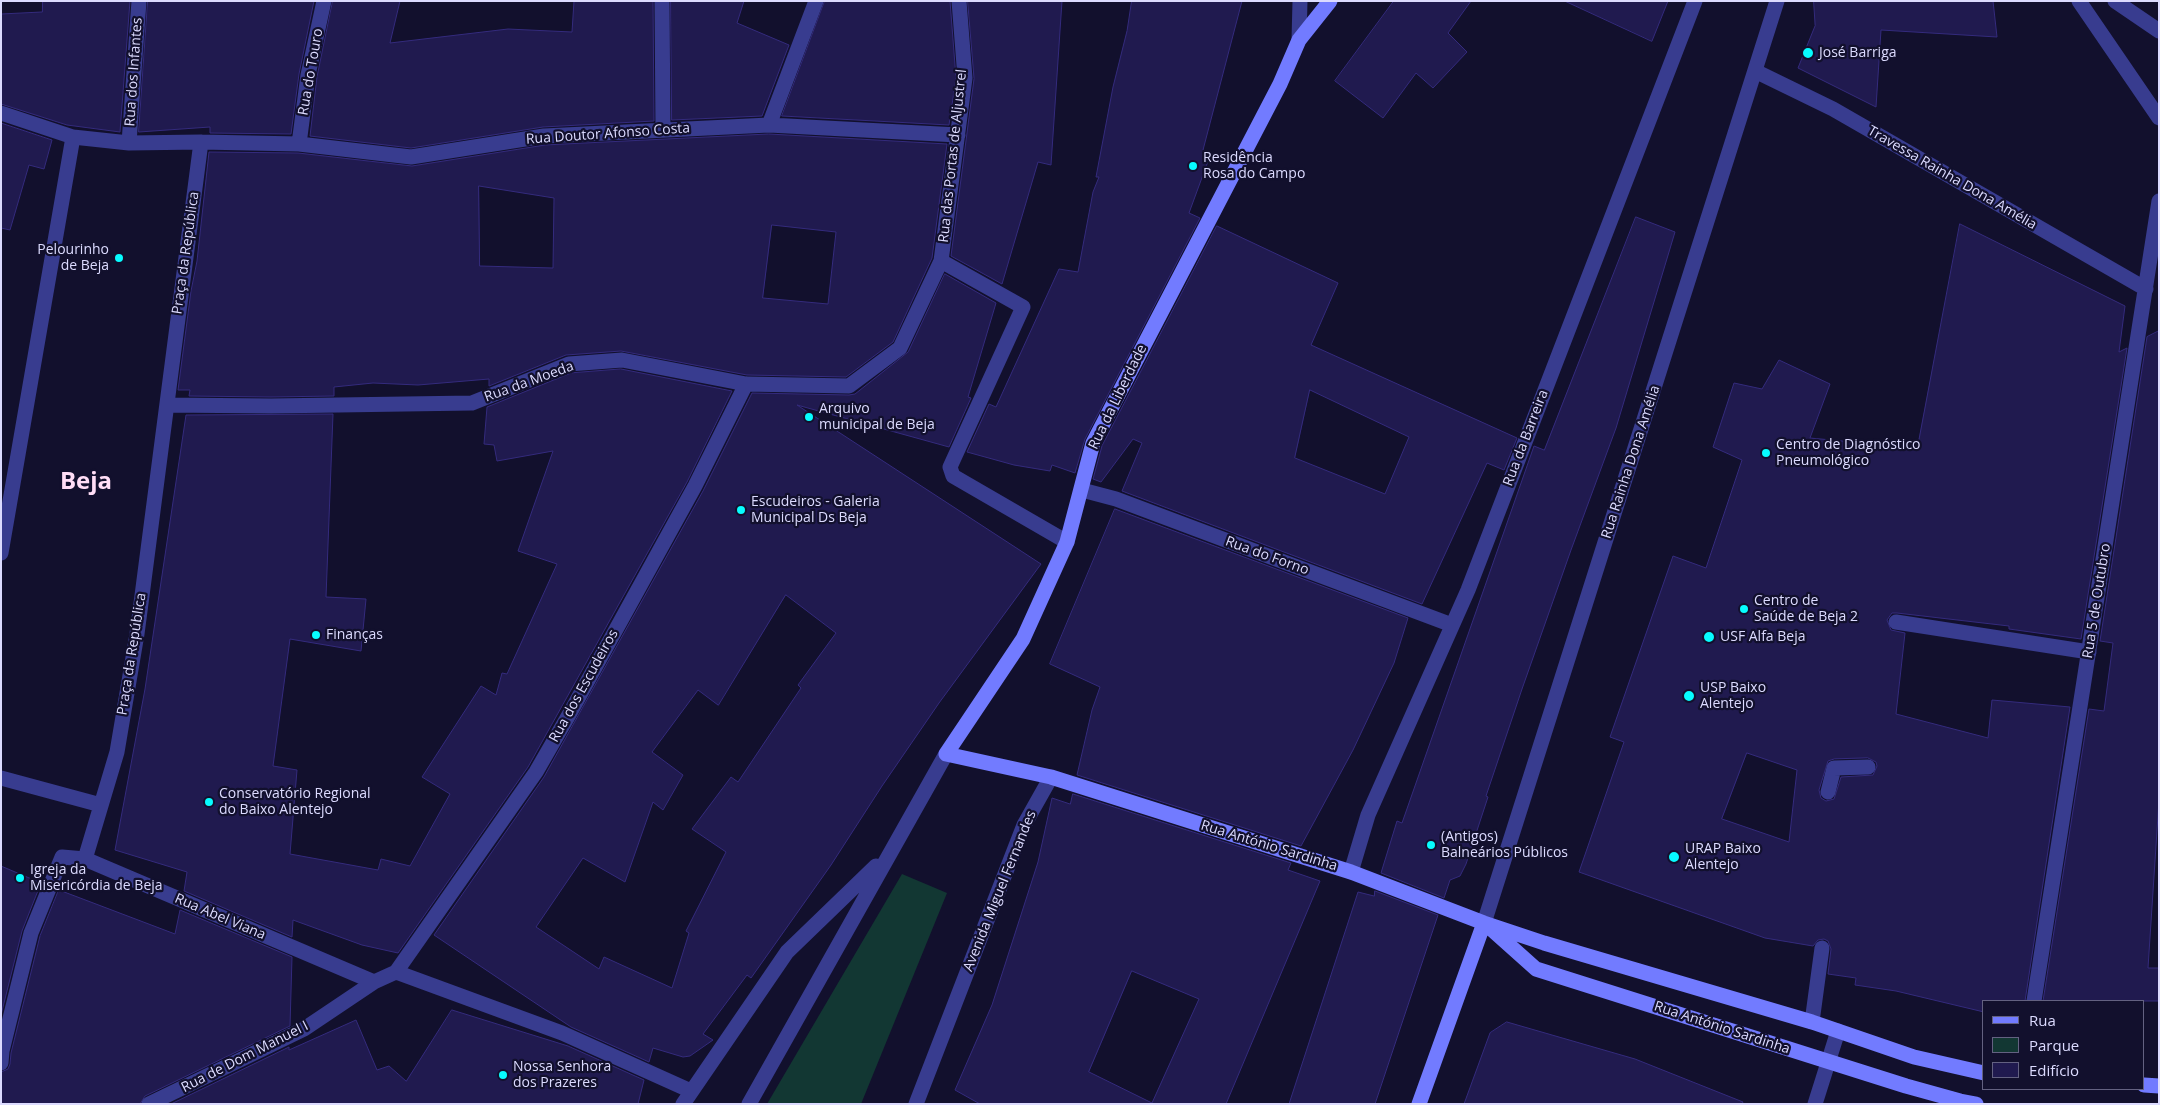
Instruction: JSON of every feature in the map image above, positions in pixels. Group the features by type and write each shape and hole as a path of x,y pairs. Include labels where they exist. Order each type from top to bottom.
{"main road":[{"name":"Rua da Liberdade","path":"946,754 1023,639 1067,542 1093,443 1280,84 1299,40 1330,1"},
{"path":"946,754 1051,777"},
{"name":"Rua António Sardinha","path":"1051,777 1080,788 1351,872 1484,923 1812,1022 1914,1057 1982,1073"},
{"name":"Rua António Sardinha","path":"1484,923 1536,969 1915,1089 1976,1104"},
{"path":"1419,1104 1484,923"},
{"path":"2145,1085 2159,1086"}],"street":[{"name":"Rua dos Infantes","path":"129,143 139,1"},
{"name":"Rua do Touro","path":"299,144 308,75 324,1"},
{"path":"662,1 663,130"},
{"path":"769,125 816,1"},
{"name":"Rua das Portas de Aljustrel","path":"959,1 964,78 942,261 1022,307 950,467 953,476 1067,542"},
{"path":"1299,40 1300,1"},
{"name":"Rua da Barreira","path":"1351,872 1368,815 1468,590 1695,1"},
{"name":"Rua Rainha Dona Amélia","path":"1484,923 1777,1"},
{"path":"2079,1 2159,118"},
{"path":"2115,1 2159,31"},
{"name":"Travessa Rainha Dona Amélia","path":"1755,71 1833,109 2146,289"},
{"path":"1,113 73,137 129,143 200,142"},
{"name":"Rua Doutor Afonso Costa","path":"200,142 299,144 411,157 544,136 769,125 958,135"},
{"path":"1,553 73,137"},
{"name":"Praça da República","path":"85,859 117,752 132,661 200,142"},
{"name":"Rua 5 de Outubro","path":"2034,1000 2159,201"},
{"name":"Rua da Moeda","path":"167,405 271,406 472,403 569,364 622,360 746,384 848,386 900,348 942,261"},
{"name":"Rua dos Escudeiros","path":"396,972 541,764 695,486 746,384"},
{"name":"Rua do Forno","path":"1082,490 1116,500 1452,624"},
{"path":"1896,622 2089,652"},
{"path":"749,1104 946,754"},
{"path":"1828,792 1834,768 1868,767"},
{"name":"Avenida Miguel Fernandes","path":"916,1104 1024,825 1051,777"},
{"path":"1,778 101,805"},
{"path":"396,972 562,1033 687,1097 787,952 888,854"},
{"path":"1,1063 4,1042 34,924 62,857 85,859"},
{"name":"Rua Abel Viana","path":"85,859 374,982"},
{"path":"1812,1022 1822,948"},
{"name":"Rua de Dom Manuel I","path":"149,1104 304,1029 374,982 396,972"},
{"path":"1815,1104 1838,1031"}],"green space":[{"path":"902,874 947,893 861,1104 767,1104"}],"building":[{"path":"43,1 130,1 120,132 67,125 1,104 1,14 42,12"},
{"path":"148,1 314,1 299,74 291,134 210,133 210,127 139,132"},
{"path":"333,1 400,1 390,43 508,29 572,32 574,1 653,1 654,121 543,127 411,148 310,136 317,77"},
{"path":"671,1 744,1 737,23 789,45 762,116 672,120"},
{"path":"825,1 950,1 956,78 949,125 782,116"},
{"path":"968,1 1062,1 1051,165 1038,162 1002,284 951,256 974,79"},
{"path":"1132,1 1242,1 1203,150 1211,153 1189,213 1200,218 1085,439 1075,473 1052,465 1050,471 1014,465 967,452 989,404 996,407 1059,269 1078,272 1093,192 1099,177 1096,177"},
{"path":"1394,1 1471,1 1448,33 1467,52 1433,88 1416,73 1383,118 1335,81"},
{"path":"1565,1 1668,1 1652,41"},
{"path":"1814,1 1993,1 1997,37 1881,30 1876,107 1798,68 1815,26"},
{"path":"1,123 52,140 44,169 29,165 10,230 1,228"},
{"path":"769,134 947,144 932,258 893,342 846,377 747,375 621,351 566,355 489,386 489,379 418,385 373,383 334,387 334,396 271,397 189,396 190,390 178,390 191,291 197,261 209,152 298,153 412,166 545,145","holes":["479,186 554,198 553,268 480,266","772,225 836,232 828,304 763,298"]},
{"path":"1636,217 1675,232 1616,428 1522,689 1486,796 1488,797 1466,864 1460,876 1450,880 1444,898 1381,873 1397,821 1402,823 1534,446 1544,450"},
{"path":"1960,224 2125,306 2119,352 2127,348 2081,639 2009,629 2009,626 1897,613 1892,613 1887,620 1891,630 1905,633 1896,714 1988,738 1992,700 2070,707 2025,1000 1982,1000 1982,1012 1896,991 1855,985 1856,978 1828,974 1831,949 1828,941 1824,939 1818,940 1813,946 1765,938 1579,872 1624,742 1610,737 1673,556 1706,568 1742,460 1713,447 1734,383 1762,389 1779,360 1830,384 1810,438 1917,448","holes":["1747,753 1797,770 1789,842 1722,819","1868,758 1876,762 1877,766 1873,775 1841,777 1834,799 1826,801 1821,798 1819,790 1828,761 1834,759"]},
{"path":"1217,226 1338,283 1311,345 1517,438 1504,470 1487,463 1422,604 1122,491 1142,443 1133,439 1101,482 1093,479 1102,446","holes":["1310,390 1409,437 1385,494 1295,458"]},
{"path":"945,274 996,303 968,397 971,398 949,447 797,405 1041,564 939,703 831,865 751,978 747,975 703,1034 713,1040 690,1056 683,1057 653,1048 649,1062 571,1027 434,935 544,777 703,491 752,393 855,394 908,352","holes":["786,595 836,633 798,685 801,688 738,782 731,777 692,829 726,852 686,931 689,933 672,988 604,957 599,969 536,927 583,858 625,882 653,802 663,810 683,775 652,752 698,690 718,705"]},
{"path":"2159,331 2159,800 2148,968 2159,968 2159,1001 2043,1000 2089,709 2104,711 2113,643 2100,641 2147,337"},
{"path":"621,369 732,391 687,482 528,767 398,953 362,945 293,920 292,937 184,891 187,872 115,850 145,689 186,415 333,414 326,597 366,599 361,651 290,639 273,766 297,770 290,854 378,870 381,859 410,866 450,794 422,777 481,686 496,695 502,673 507,674 557,564 518,551 553,451 497,461 494,445 484,444 487,407 571,373"},
{"path":"1115,509 1408,618 1394,663 1353,750 1301,846 1077,775 1092,710 1100,687 1050,664"},
{"path":"1073,794 1291,863 1288,870 1320,881 1226,1104 980,1104 955,1090 992,1005 1038,862 1052,798 1070,804","holes":["1132,971 1199,999 1152,1103 1089,1072"]},
{"path":"1,866 41,883 22,931 1,1015"},
{"path":"59,890 175,934 180,910 292,957 290,1026 145,1096 140,1104 1,1104 1,1072 8,1069 10,1064 11,1053 40,936"},
{"path":"1375,891 1438,915 1375,1104 1289,1104 1358,892 1374,896"},
{"path":"452,1010 568,1046 644,1080 638,1104 171,1104 289,1047 289,1050 356,1020 377,1070 389,1066 406,1081"},
{"path":"1507,1022 1635,1059 1743,1102 1742,1104 1464,1104 1490,1033"}],"place":[{"name":"José Barriga","path":"1808,53"},
{"name":"Residência Rosa do Campo","path":"1193,166"},
{"name":"Pelourinho de Beja","path":"119,258"},
{"name":"Arquivo municipal de Beja","path":"809,417"},
{"name":"Centro de Diagnóstico Pneumológico","path":"1766,453"},
{"name":"Escudeiros - Galeria Municipal Ds Beja","path":"741,510"},
{"name":"Centro de Saúde de Beja 2","path":"1744,609"},
{"name":"Finanças","path":"316,635"},
{"name":"USF Alfa Beja","path":"1709,637"},
{"name":"USP Baixo Alentejo","path":"1689,696"},
{"name":"Conservatório Regional do Baixo Alentejo","path":"209,802"},
{"name":"(Antigos) Balneários Públicos","path":"1431,845"},
{"name":"URAP Baixo Alentejo","path":"1674,857"},
{"name":"Igreja da Misericórdia de Beja","path":"20,878"},
{"name":"Nossa Senhora dos Prazeres","path":"503,1075"}],"district":[{"name":"Beja","path":"86,482"}]}
